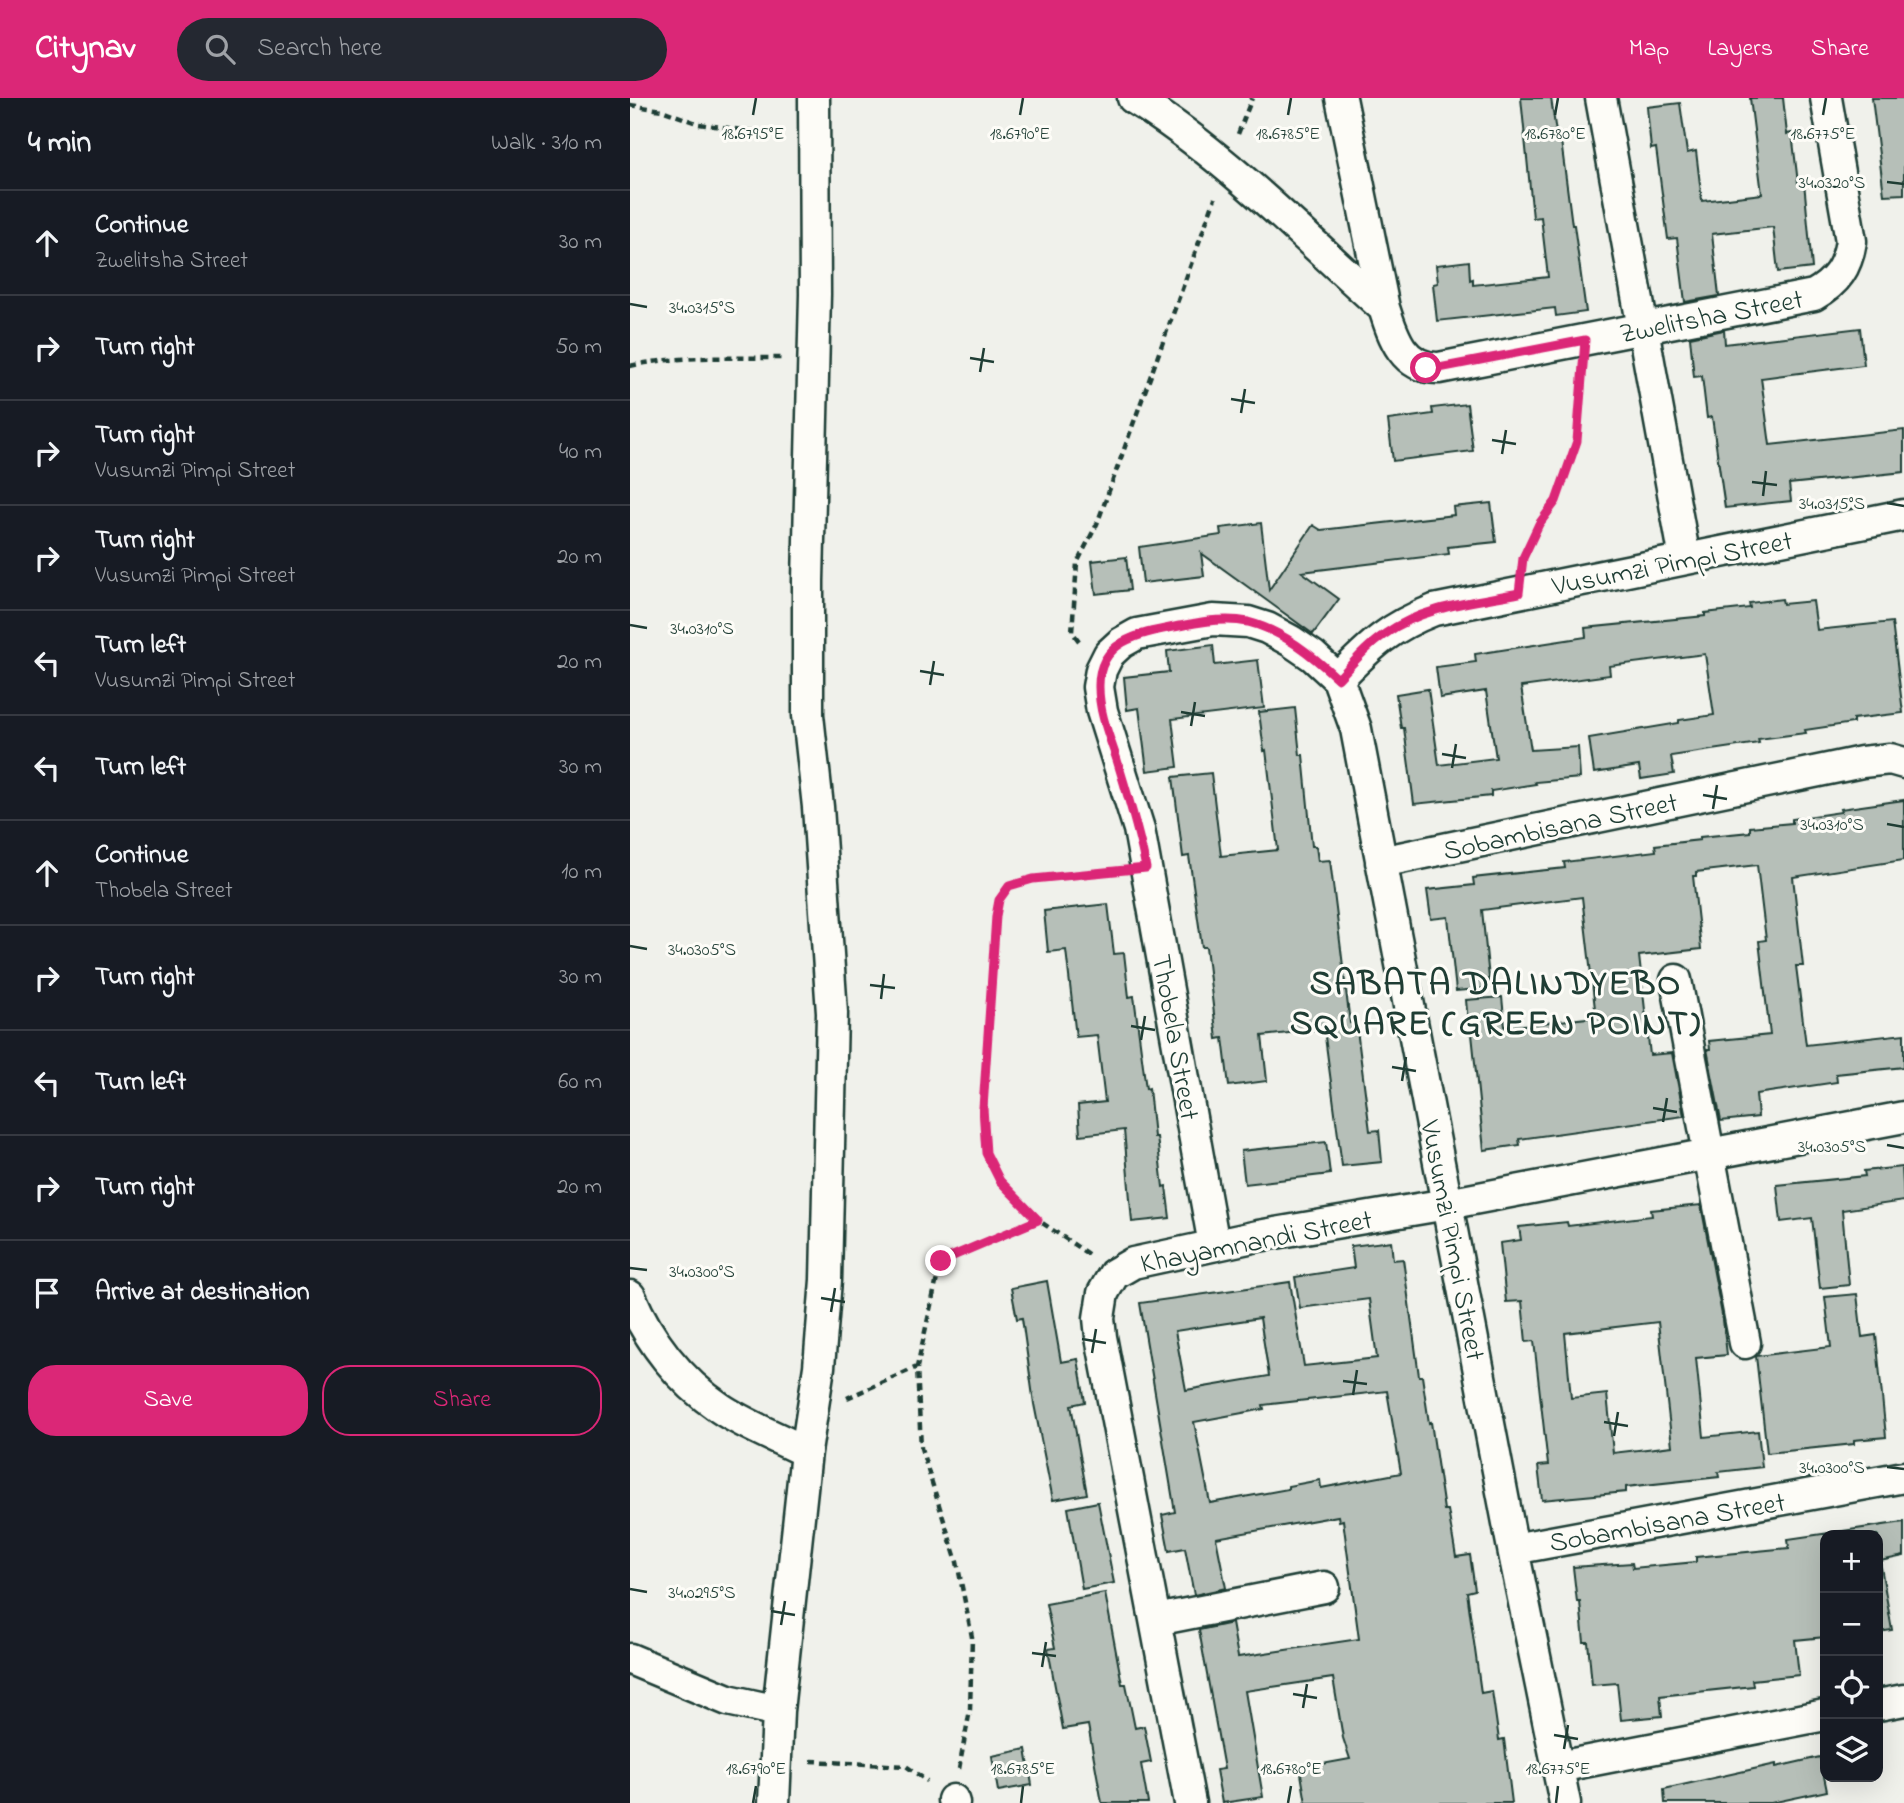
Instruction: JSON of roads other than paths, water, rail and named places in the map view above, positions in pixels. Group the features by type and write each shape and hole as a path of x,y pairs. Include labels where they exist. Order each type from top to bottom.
{"street":[{"path":"774,1803 778,1711 806,1452 819,1367 826,1280 832,1013 818,807 808,715 814,98"},
{"path":"1133,98 1226,167 1384,308"},
{"path":"1341,98 1384,308"},
{"path":"1601,98 1685,559"},
{"name":"Zwelitsha Street","path":"1384,308 1401,351 1426,368 1439,368 1814,295 1830,286 1843,272 1851,241 1826,98"},
{"name":"Vusumzi Pimpi Street","path":"1338,679 1368,647 1385,634 1408,620 1434,610 1904,515"},
{"name":"Vusumzi Pimpi Street","path":"1101,670 1110,654 1121,643 1137,634 1213,620 1248,622 1267,628 1312,656 1338,679 1356,729 1513,1549 1565,1803"},
{"name":"Thobela Street","path":"1101,670 1098,687 1101,711 1139,829 1214,1245"},
{"name":"Sobambisana Street","path":"1381,862 1862,762 1890,759 1904,763"},
{"path":"1676,980 1745,1343"},
{"name":"Khayamnandi Street","path":"1190,1803 1101,1337 1099,1318 1103,1293 1114,1274 1133,1263 1214,1245 1447,1204 1904,1116"},
{"path":"630,1296 638,1315 662,1352 684,1378 720,1409 806,1452"},
{"name":"Sobambisana Street","path":"1513,1549 1904,1477"},
{"path":"1156,1620 1324,1587"},
{"path":"630,1659 728,1700 778,1711"},
{"path":"1883,1704 1904,1700"},
{"path":"1558,1768 1820,1716"}],"district":[{"name":"SABATA DALINDYEBO SQUARE (GREEN POINT)","path":"1496,1002"}]}
